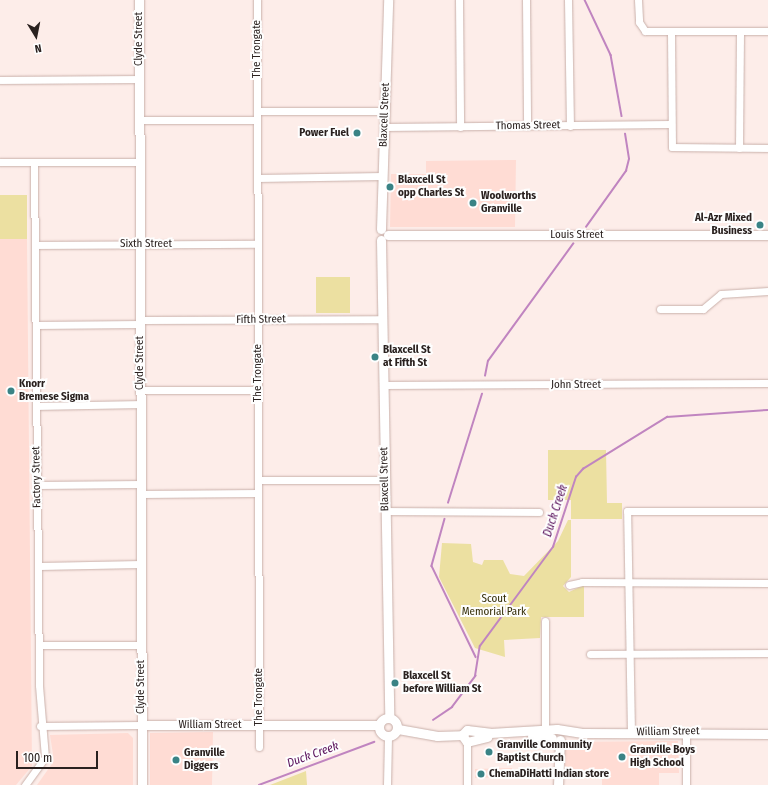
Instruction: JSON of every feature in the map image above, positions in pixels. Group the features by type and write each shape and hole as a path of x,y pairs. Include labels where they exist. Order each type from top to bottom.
{"street":[{"name":"Clyde Street","path":"139,0 142,785"},
{"name":"The Trongate","path":"257,0 259,747"},
{"name":"Blaxcell Street","path":"388,0 383,176 382,319 389,718"},
{"path":"459,0 460,127"},
{"path":"526,0 527,126"},
{"path":"568,0 570,126"},
{"path":"638,0 639,22 645,31 672,33 768,31"},
{"path":"739,148 740,32"},
{"path":"672,33 671,124 673,148 768,148"},
{"path":"0,80 139,79"},
{"path":"257,111 385,111"},
{"path":"139,120 257,120"},
{"name":"Thomas Street","path":"384,127 671,124"},
{"path":"0,162 140,162"},
{"name":"Factory Street","path":"25,785 45,760 40,726 34,162"},
{"path":"257,178 383,176"},
{"name":"Louis Street","path":"383,235 768,235"},
{"name":"Sixth Street","path":"35,244 257,244"},
{"path":"660,309 703,309 721,294 768,291"},
{"name":"Fifth Street","path":"36,325 382,319"},
{"name":"John Street","path":"384,386 768,383"},
{"path":"140,390 258,390"},
{"path":"37,406 140,404"},
{"path":"258,480 385,480"},
{"path":"38,485 141,484"},
{"path":"141,494 258,493"},
{"path":"386,511 539,512"},
{"path":"631,733 630,582 627,511 768,511"},
{"path":"39,566 141,564"},
{"path":"569,585 582,582 768,583"},
{"path":"545,621 557,754 558,785"},
{"path":"39,645 141,645"},
{"path":"590,654 768,653"},
{"path":"389,718 395,721 398,728 388,736 381,733 379,725 389,718"},
{"name":"William Street","path":"40,726 379,725"},
{"name":"William Street","path":"398,728 436,736 468,737 555,736 581,733 755,732 768,734"},
{"name":"William Street","path":"755,732 768,728"},
{"path":"686,732 686,785"},
{"path":"387,785 388,736"},
{"path":"467,785 468,737"}],"shaded area":[{"path":"516,160 515,227 390,227 391,174 426,174 426,161"},
{"path":"0,239 27,239 32,766 16,785 0,785"},
{"path":"213,732 212,785 150,785 150,733"},
{"path":"128,733 133,738 133,785 37,785 54,761 50,735"},
{"name":"Granville Boys High School","path":"678,741 679,773 659,773 659,785 602,785 602,779 565,779 565,742"},
{"path":"512,768 512,777 475,778 475,769"}],"green space":[{"path":"0,195 27,195 27,239 0,239"},
{"path":"316,277 350,277 350,313 316,313"},
{"path":"548,450 606,450 607,503 622,503 622,519 571,519 571,500 548,500"},
{"name":"Scout Memorial Park","path":"568,520 571,520 571,577 563,586 569,592 584,585 584,617 541,617 540,638 504,640 505,657 475,648 439,577 442,543 471,544 473,562 482,565 484,560 503,560 510,574 524,576 558,541"},
{"path":"306,771 307,785 270,785"}],"waterway":[{"path":"585,0 611,55 622,116"},
{"path":"586,227 626,171 629,159 625,134"},
{"path":"485,376 488,361 573,244"},
{"path":"448,503 482,394"},
{"name":"Duck Creek","path":"433,720 452,707 475,676 480,646 553,547 576,477 583,469 667,417 768,410"},
{"path":"445,519 432,566 476,657"},
{"name":"Duck Creek","path":"259,785 374,742"}],"place":[{"name":"Power Fuel","path":"357,133"},
{"name":"Blaxcell St opp Charles St","path":"390,187"},
{"name":"Woolworths Granville","path":"473,203"},
{"name":"Al-Azr Mixed Business","path":"760,225"},
{"name":"Blaxcell St at Fifth St","path":"375,357"},
{"name":"Knorr Bremese Sigma","path":"11,391"},
{"name":"Blaxcell St before William St","path":"395,683"},
{"name":"Granville Community Baptist Church","path":"489,752"},
{"name":"Granville Boys High School","path":"622,757"},
{"name":"Granville Diggers","path":"176,760"},
{"name":"ChemaDiHatti Indian store","path":"481,774"}]}
